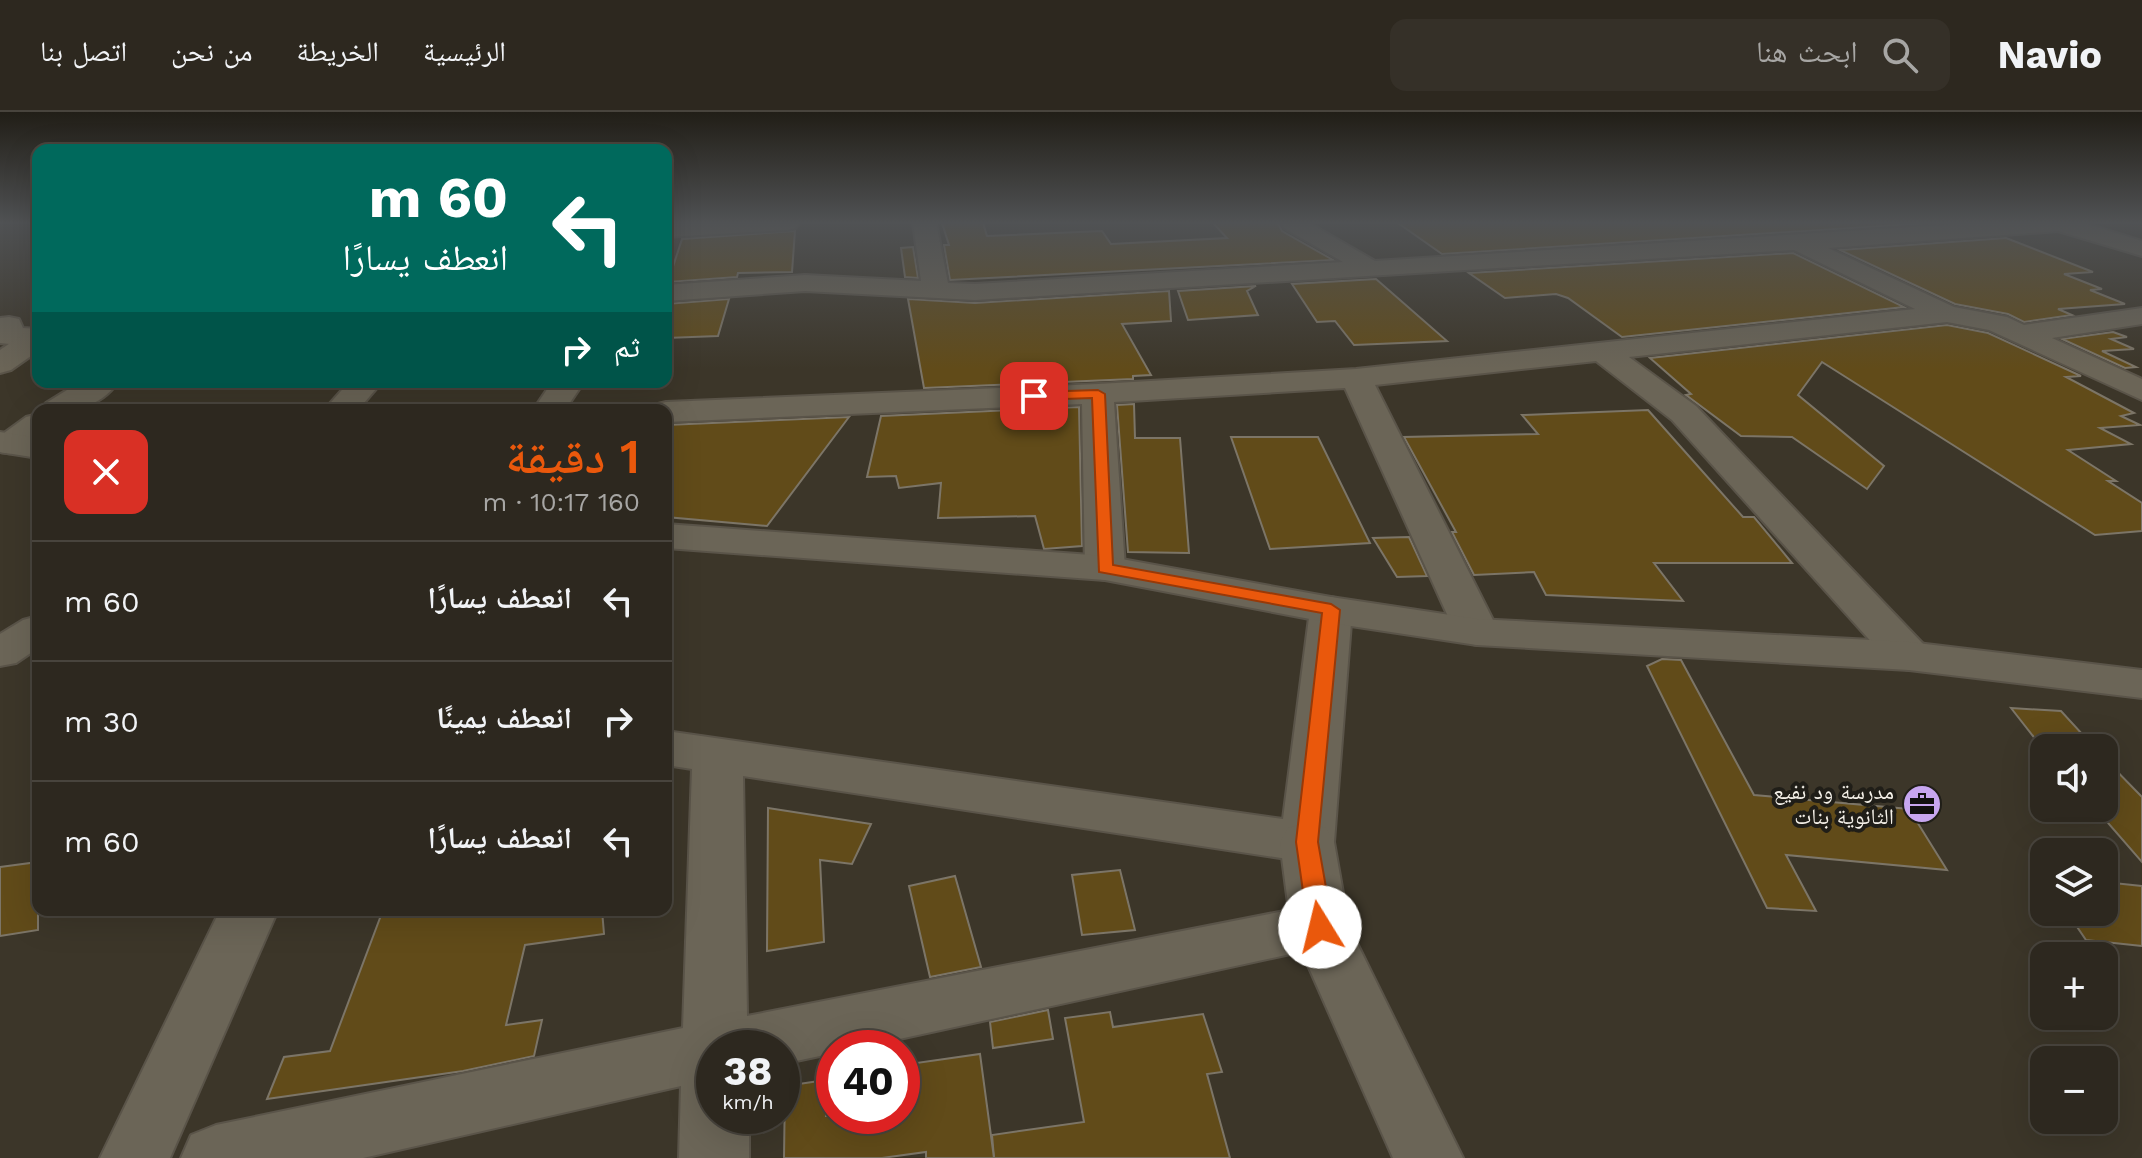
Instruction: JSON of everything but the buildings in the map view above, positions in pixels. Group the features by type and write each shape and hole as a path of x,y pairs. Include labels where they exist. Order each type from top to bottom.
{"street":[{"path":"933,272 936,290"},
{"path":"672,293 805,283 975,292 1307,272"},
{"path":"1858,272 1947,314 1997,323 2142,391"},
{"path":"672,412 1098,394 1356,378 1947,314"},
{"path":"2019,334 2142,316"},
{"path":"0,326 9,325 8,336 32,337"},
{"path":"0,364 32,341"},
{"path":"1602,351 1684,413 1909,656"},
{"path":"1356,378 1477,632"},
{"path":"67,404 93,388"},
{"path":"346,404 360,388"},
{"path":"1098,394 1105,568"},
{"path":"672,536 1105,568 1331,610 1477,632 1909,656 2142,684"},
{"path":"1331,610 1307,842 1320,927 1428,1158"},
{"path":"0,653 32,633"},
{"path":"0,663 32,666"},
{"path":"713,1030 692,751 1307,842"},
{"path":"135,1158 246,916"},
{"path":"800,1033 1320,927"},
{"path":"216,1158 696,1054"},
{"path":"714,1134 714,1158"}],"place":[{"name":"مدرسة ود نفيع الثانوية بنات","path":"1922,804"}],"route":[{"path":"1034,396 1098,394 1105,568 1331,610 1307,842 1320,927"}]}
